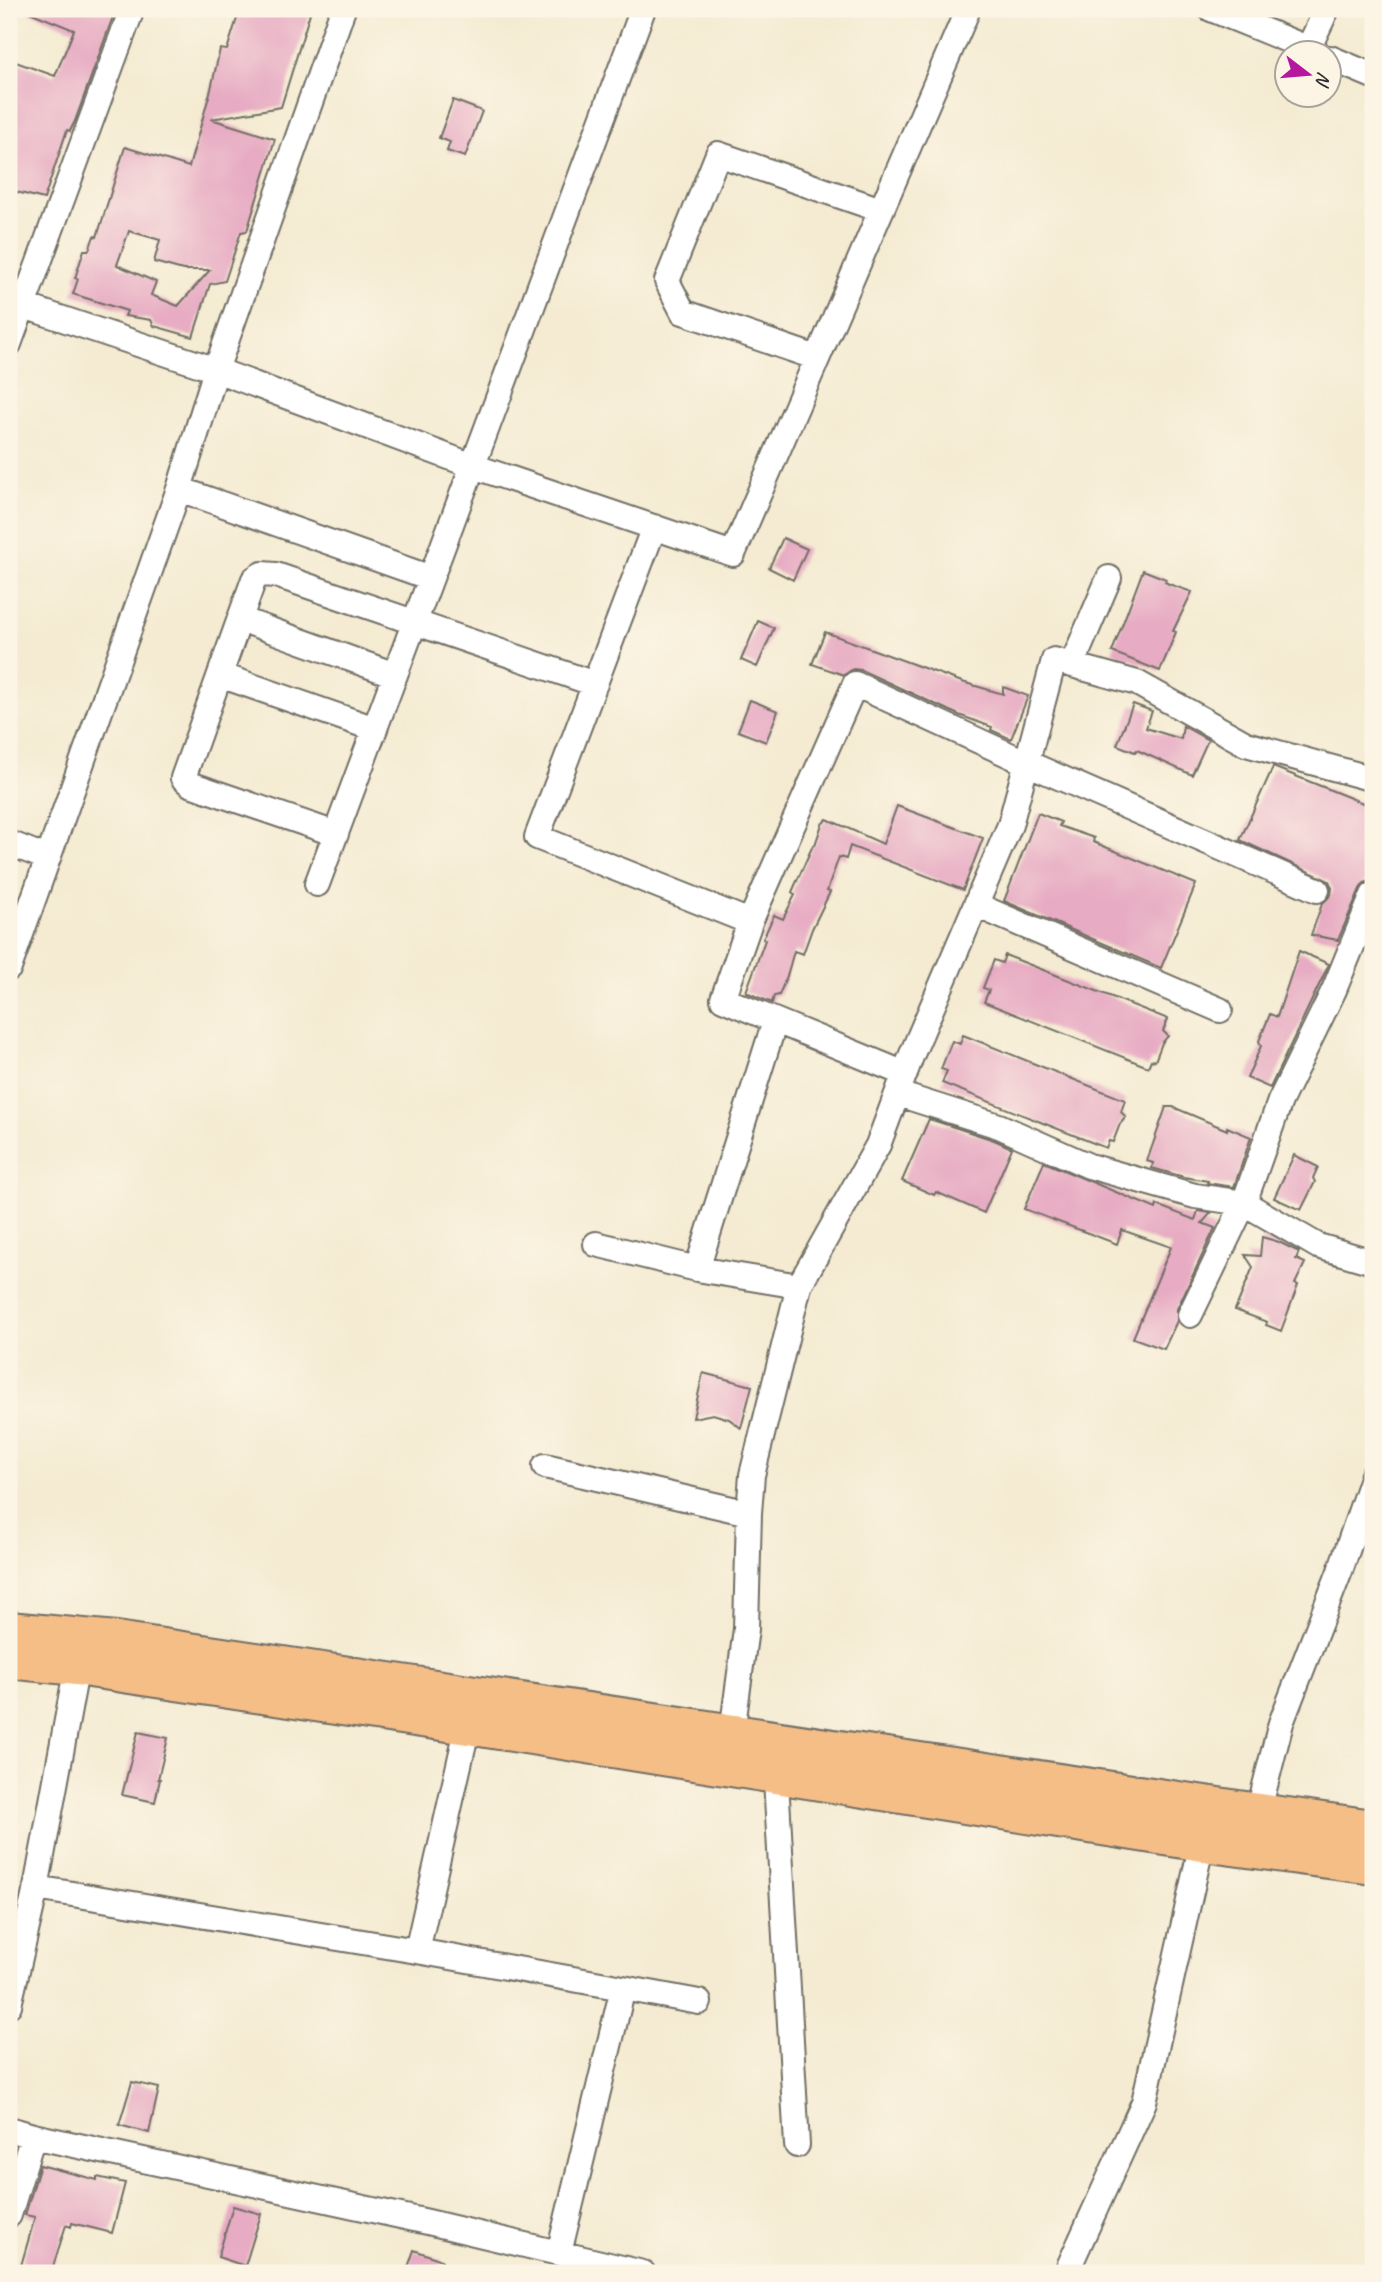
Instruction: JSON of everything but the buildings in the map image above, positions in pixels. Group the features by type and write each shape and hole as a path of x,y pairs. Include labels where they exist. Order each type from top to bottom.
{"highway":[{"path":"9,1631 116,1641 730,1751 1206,1824 1254,1830 1373,1829"},
{"path":"9,1659 468,1726 730,1751"},
{"path":"1254,1830 1373,1865"}],"street":[{"path":"9,344 16,303 132,9"},
{"path":"9,968 179,489 216,370 344,9"},
{"path":"317,884 643,9"},
{"path":"16,303 216,370 473,466 733,554 968,9"},
{"path":"1211,9 1282,38"},
{"path":"1321,38 1327,9"},
{"path":"1344,64 1373,76"},
{"path":"817,358 683,312 667,281 718,153 881,210"},
{"path":"179,489 431,578"},
{"path":"654,527 537,837 750,922"},
{"path":"336,834 190,784 183,778 254,579 262,574 276,575 595,684"},
{"path":"1072,665 1110,578"},
{"path":"240,619 395,675"},
{"path":"730,1751 746,1629 752,1475 799,1286 878,1145 1010,825 1054,660 1137,683 1246,744 1373,779"},
{"path":"220,675 374,730"},
{"path":"1317,890 1027,763 855,684 750,922 723,999 775,1021 901,1084 1089,1166 1195,1196 1244,1203 1318,1246 1373,1262"},
{"path":"9,843 47,858"},
{"path":"1190,1314 1244,1203 1280,1101 1334,990 1373,895"},
{"path":"976,905 1220,1010"},
{"path":"697,1269 775,1021"},
{"path":"596,1244 697,1269 799,1286"},
{"path":"545,1466 749,1513"},
{"path":"1254,1830 1281,1723 1340,1571 1373,1475"},
{"path":"9,2005 36,1888 76,1667"},
{"path":"417,1951 468,1726"},
{"path":"775,1758 797,2145"},
{"path":"1066,2273 1144,2102 1206,1824"},
{"path":"36,1888 417,1951 699,2003"},
{"path":"559,2253 623,1988"},
{"path":"9,2129 428,2222 643,2273"},
{"path":"9,2215 33,2136"}]}
